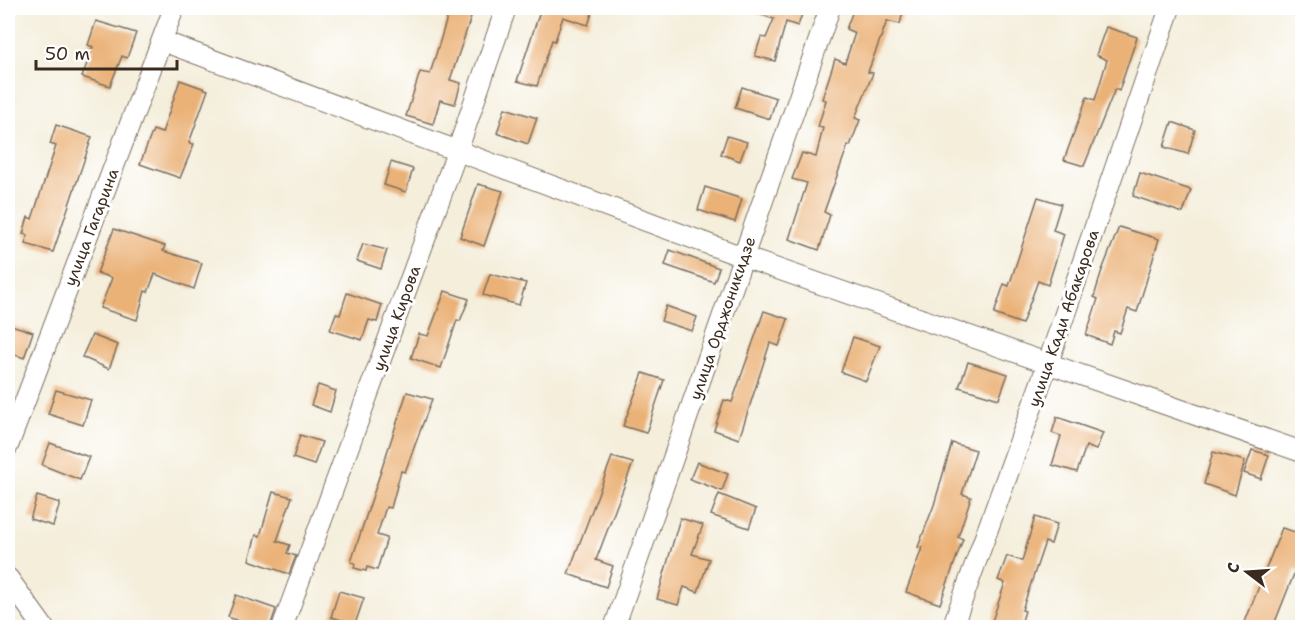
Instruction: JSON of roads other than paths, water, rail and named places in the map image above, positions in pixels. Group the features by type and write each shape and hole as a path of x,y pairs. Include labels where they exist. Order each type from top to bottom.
{"street":[{"name":"улица Гагарина","path":"8,446 174,8"},
{"name":"улица Кирова","path":"282,627 457,152 506,8"},
{"name":"улица Орджоникидзе","path":"614,627 830,8"},
{"name":"улица Кади Абакарова","path":"952,627 1048,363 1170,8"},
{"path":"162,41 743,257 1302,452"},
{"path":"8,578 44,627"}]}
